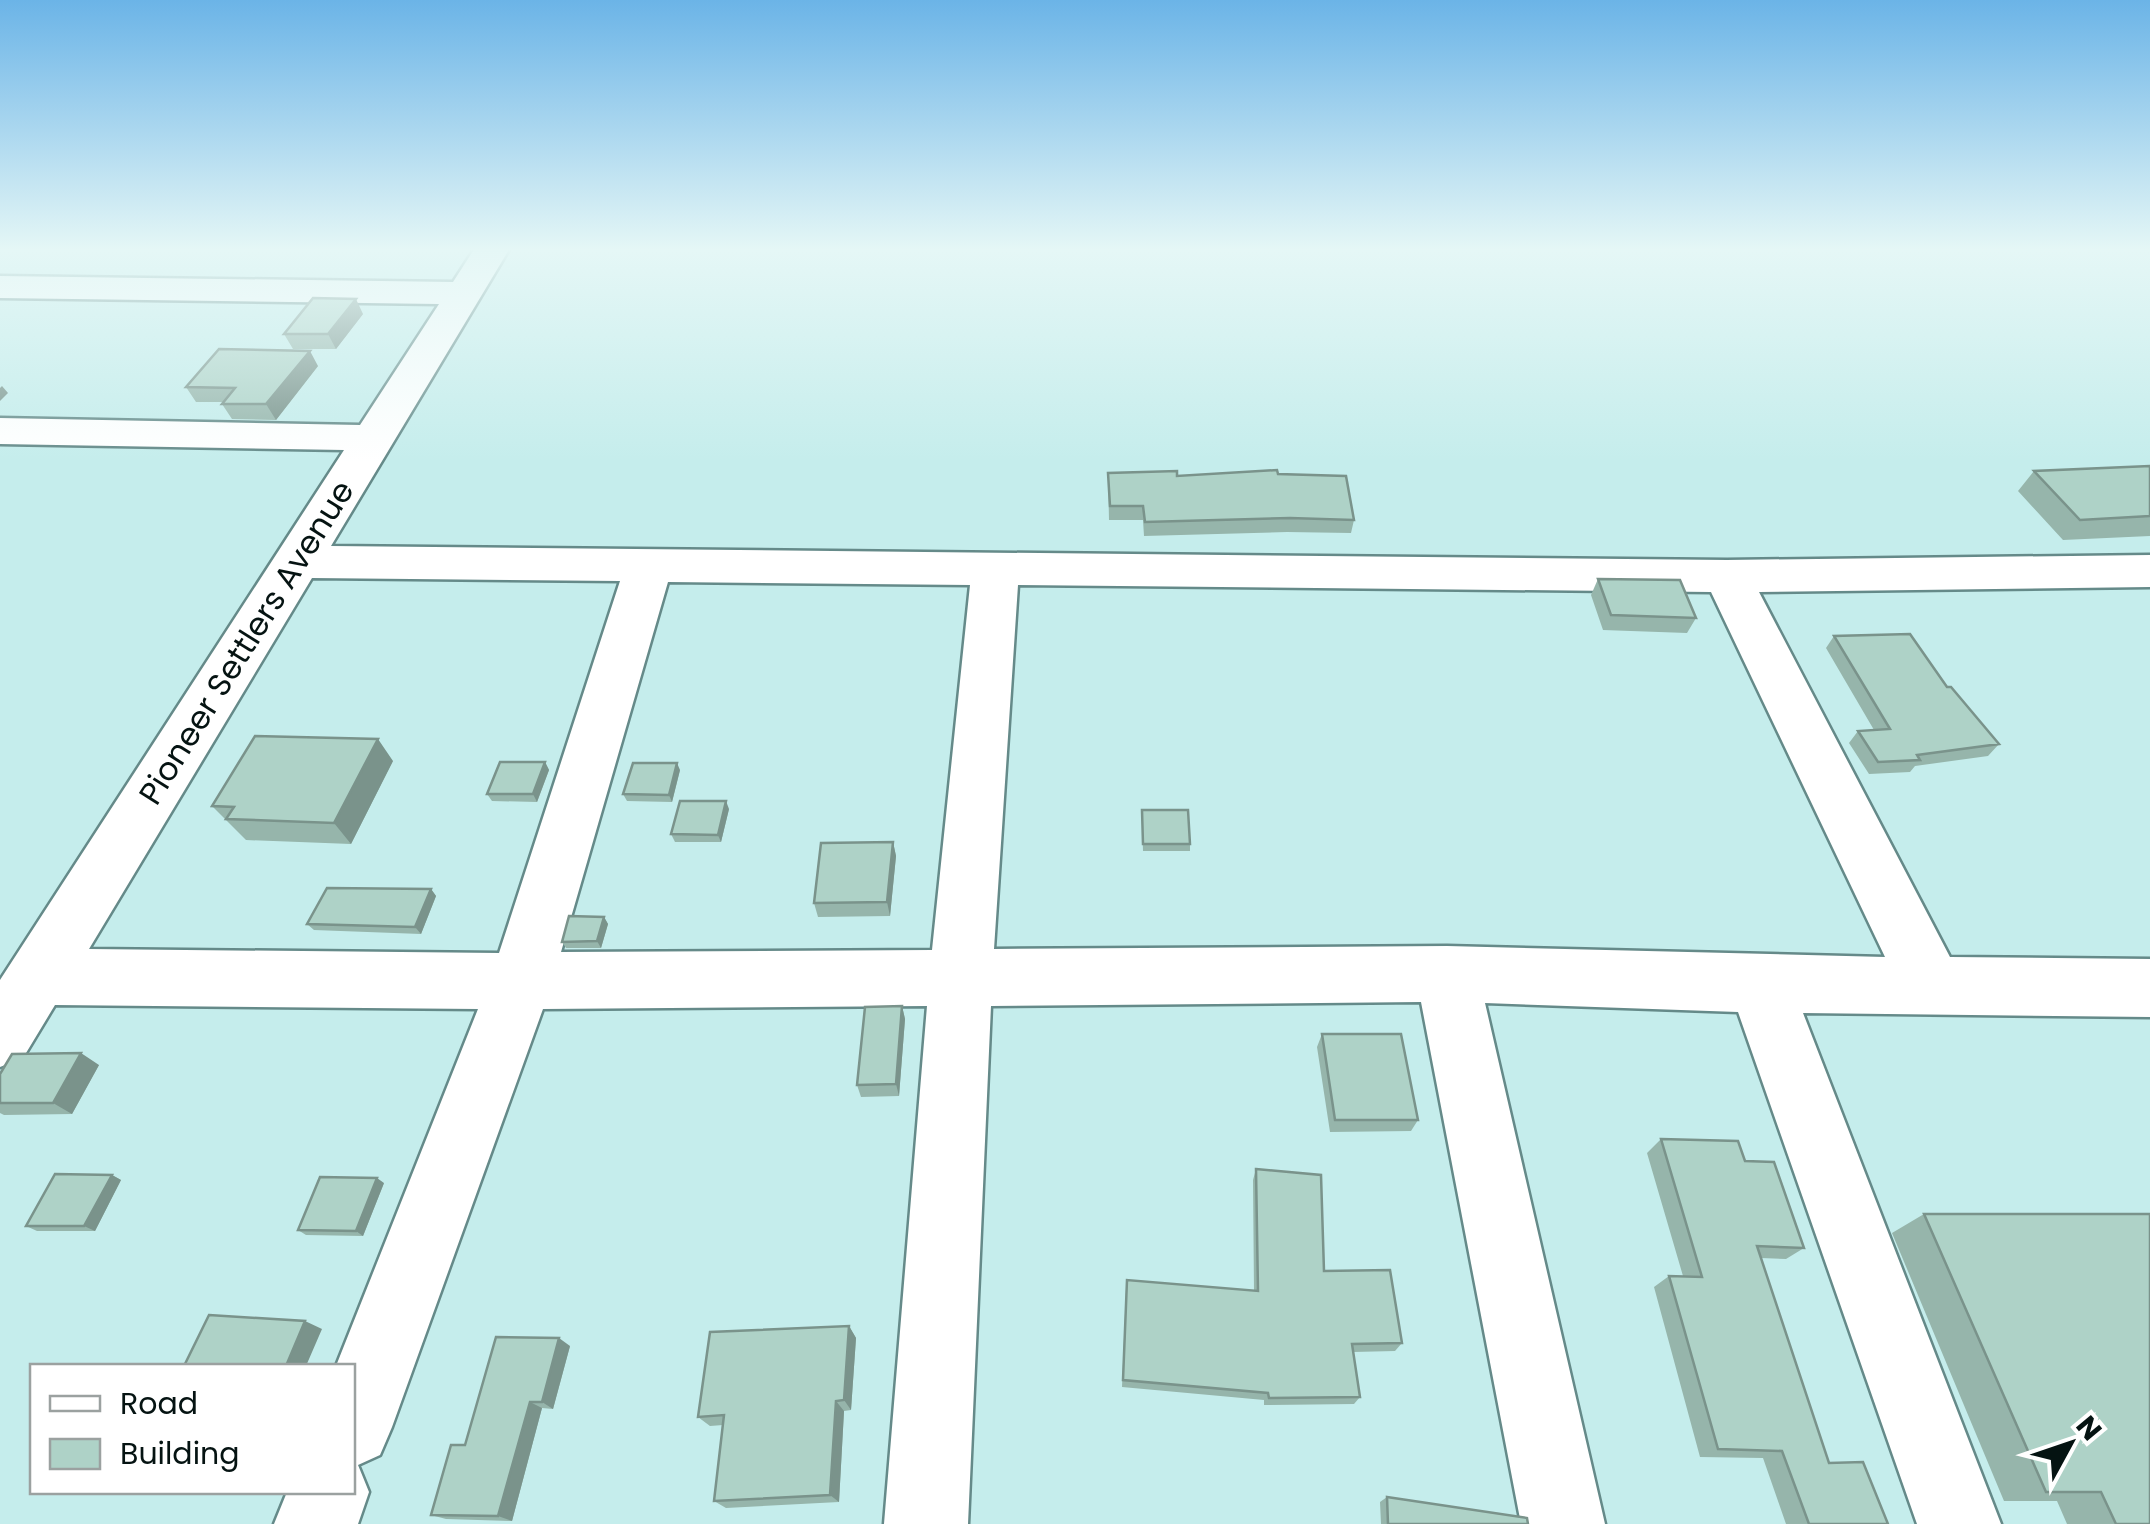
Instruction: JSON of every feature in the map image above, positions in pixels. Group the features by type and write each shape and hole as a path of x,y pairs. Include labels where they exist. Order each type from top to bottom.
{"street":[{"name":"Pioneer Settlers Avenue","path":"0,1036 449,319"},
{"path":"0,431 374,438"},
{"path":"297,562 1728,576 2150,571"},
{"path":"355,1419 521,981 649,565"},
{"path":"926,1524 961,976 996,569"},
{"path":"1728,576 1931,985"},
{"path":"38,977 521,981 1448,974 1760,984 2150,988"},
{"path":"1448,974 1563,1524"},
{"path":"1760,984 1959,1524"},
{"path":"316,1524 327,1494"}],"building":[{"path":"296,319 340,319 328,334 284,334"},
{"path":"219,349 310,351 266,404 222,404 235,388 186,387"},
{"path":"2150,466 2150,516 2080,520 2034,471"},
{"path":"1277,470 1278,474 1346,476 1354,520 1145,522 1143,506 1110,506 1108,473 1177,471 1177,476"},
{"path":"1598,579 1680,580 1696,618 1611,615"},
{"path":"1910,634 1947,687 1999,744 1917,755 1920,760 1878,762 1858,731 1890,729 1834,636"},
{"path":"255,736 378,739 334,823 226,819 234,807 212,806"},
{"path":"500,762 545,762 533,794 487,794"},
{"path":"633,763 677,763 669,795 623,794"},
{"path":"680,801 726,801 718,835 671,834"},
{"path":"1142,810 1188,810 1190,844 1143,844"},
{"path":"893,842 887,902 814,903 821,843"},
{"path":"327,888 431,889 415,927 307,924"},
{"path":"569,916 604,917 597,941 562,942"},
{"path":"902,1006 896,1084 857,1085 865,1007"},
{"path":"1322,1034 1401,1034 1418,1120 1335,1120"},
{"path":"81,1053 53,1103 0,1103 0,1074 12,1054"},
{"path":"1661,1139 1738,1141 1745,1161 1774,1162 1804,1248 1757,1246 1829,1463 1863,1462 1888,1524 1809,1524 1782,1451 1718,1449 1669,1276 1702,1277"},
{"path":"1256,1169 1321,1175 1324,1271 1390,1270 1402,1343 1352,1344 1360,1397 1269,1398 1268,1393 1123,1380 1127,1280 1258,1291"},
{"path":"55,1174 112,1175 84,1226 26,1226"},
{"path":"320,1177 377,1178 356,1231 298,1230"},
{"path":"1924,1214 2150,1214 2150,1524 2116,1524 2101,1492 2046,1492"},
{"path":"209,1315 305,1321 287,1364 185,1364"},
{"path":"849,1326 844,1400 836,1401 830,1495 714,1501 724,1415 698,1417 710,1332"},
{"path":"496,1337 559,1338 542,1402 530,1402 498,1516 431,1515 451,1445 465,1445"},
{"path":"1387,1497 1527,1518 1528,1524 1388,1524"}]}
